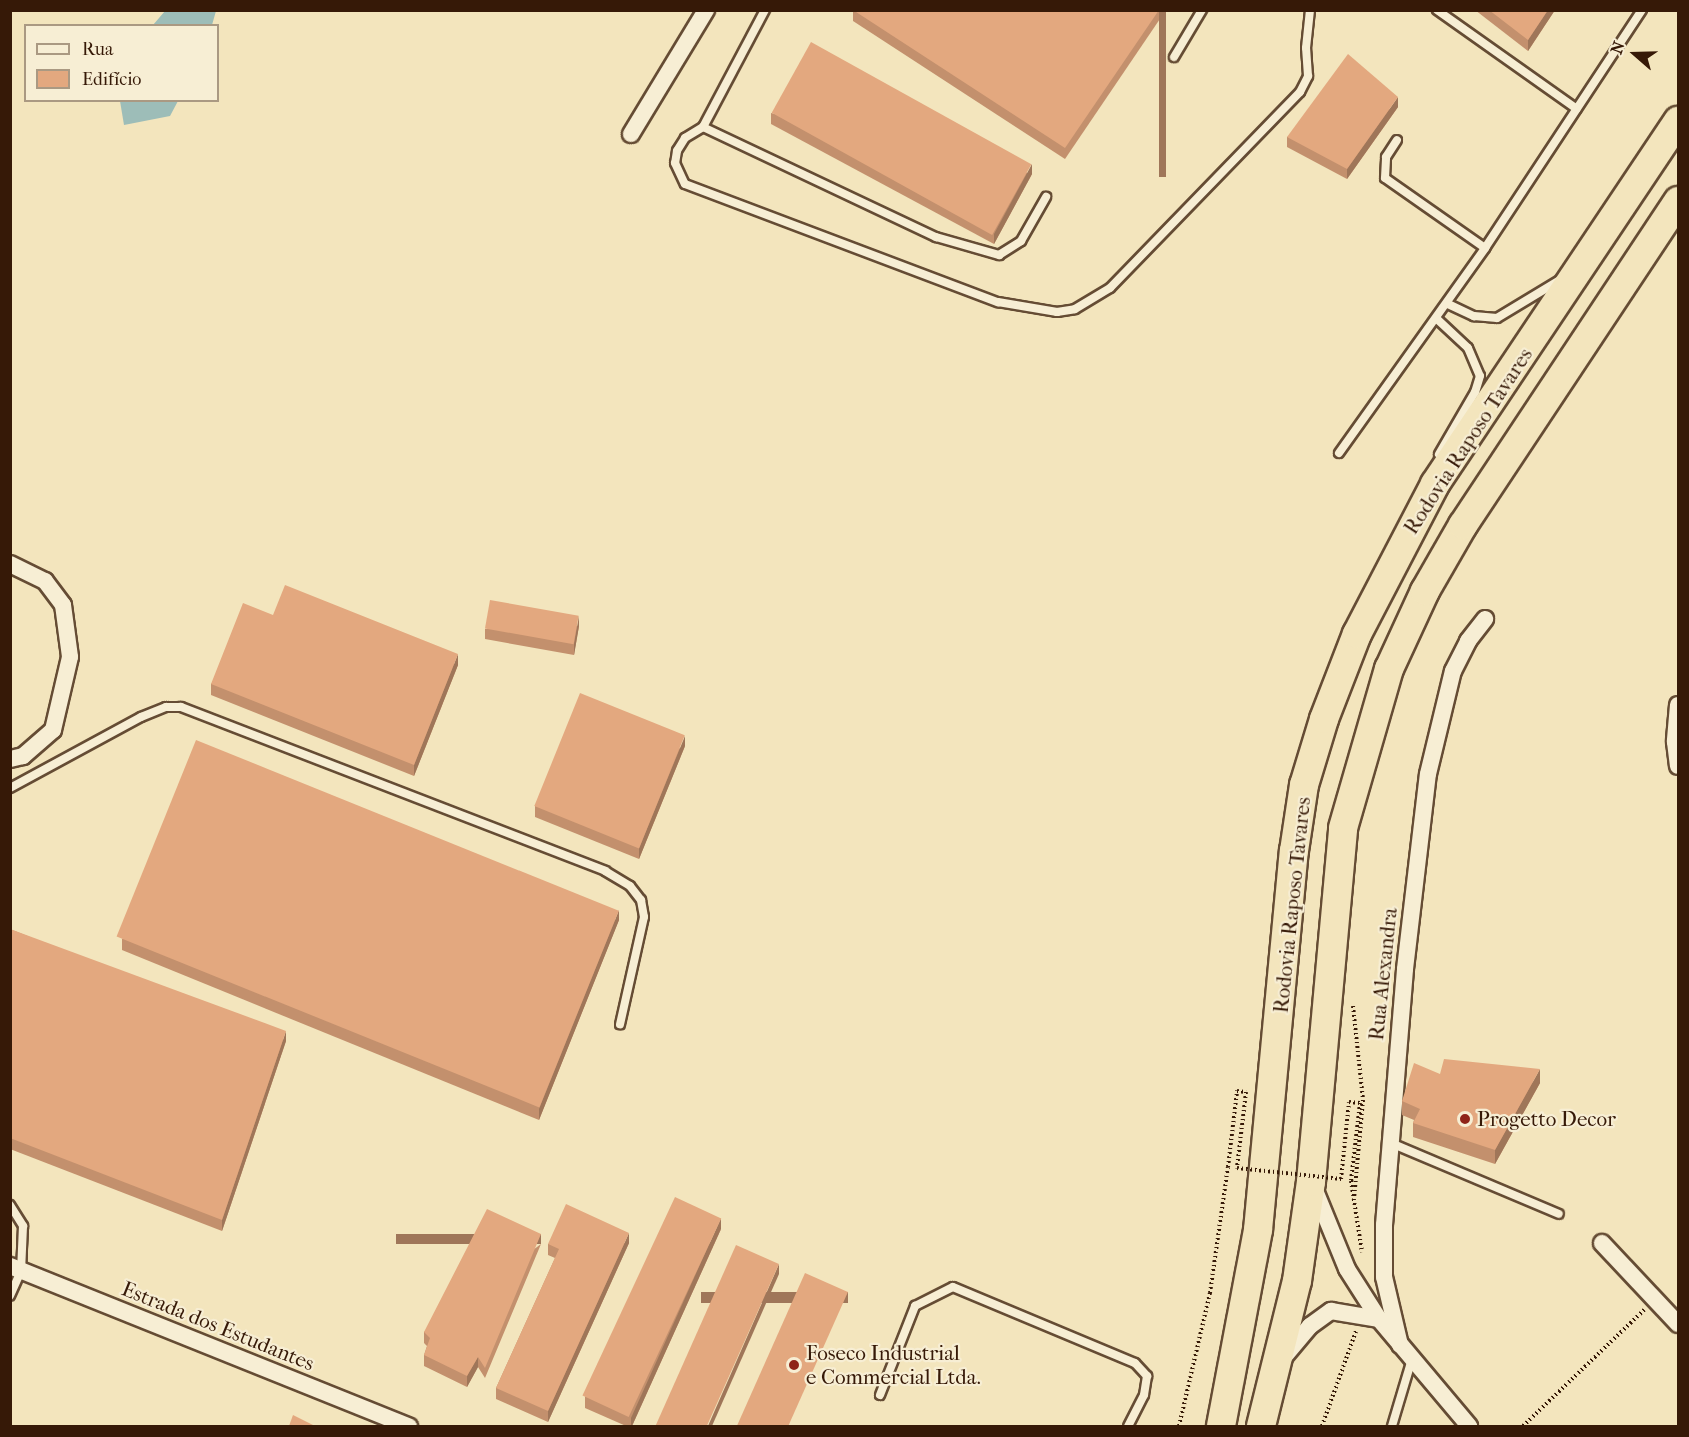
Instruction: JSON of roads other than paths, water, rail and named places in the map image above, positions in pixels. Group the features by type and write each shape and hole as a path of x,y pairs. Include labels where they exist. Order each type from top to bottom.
{"highway":[{"name":"Rodovia Raposo Tavares","path":"1221,1426 1258,1230 1294,851 1304,785 1323,719 1357,634 1389,566 1435,484 1678,121"},
{"name":"Rodovia Raposo Tavares","path":"1261,1426 1297,1281 1311,1182 1343,828 1389,669 1425,591 1463,525 1678,201"}],"street":[{"path":"631,134 706,10"},
{"path":"10,564 45,581 63,605 70,657 53,730 23,756 10,759"},
{"name":"Rua Alexandra","path":"1400,1345 1384,1277 1391,1143 1428,774 1453,671 1468,641 1485,619"},
{"path":"1678,705 1675,742 1678,766"},
{"path":"1311,1182 1347,1269 1379,1319 1468,1426"},
{"path":"1602,1243 1678,1324"},
{"name":"Estrada dos Estudantes","path":"16,1269 409,1426"},
{"path":"1277,1366 1322,1316 1331,1311 1362,1314 1379,1319"}],"lane":[{"path":"765,10 703,127 685,138 677,152 675,163 685,184 989,300 1028,309 1075,309 1110,288 1300,92 1308,76 1306,38 1310,10"},
{"path":"1174,57 1202,10"},
{"path":"1437,10 1577,110"},
{"path":"1339,453 1448,304 1642,10"},
{"path":"703,127 936,237 999,255 1021,241 1046,197"},
{"path":"1397,140 1386,158 1386,178 1485,248"},
{"path":"1448,304 1474,316 1497,318 1583,265"},
{"path":"1435,460 1475,392 1480,376 1468,348 1437,319"},
{"path":"1389,566 1411,507"},
{"path":"10,788 141,717 166,707 181,707 604,871 630,886 641,900 644,917 620,1024"},
{"path":"1391,1143 1559,1214"},
{"path":"10,1205 22,1226 10,1296"},
{"path":"880,1395 915,1306 952,1287 1135,1363 1147,1376 1144,1395 1128,1426"},
{"path":"1392,1426 1412,1359"}],"water":[{"path":"165,10 216,11 212,24 154,24"},
{"path":"120,102 177,102 170,116 124,125"}],"place":[{"name":"Progetto Decor","path":"1465,1119"},
{"name":"Foseco Industrial e Commercial Ltda.","path":"794,1365"}]}
